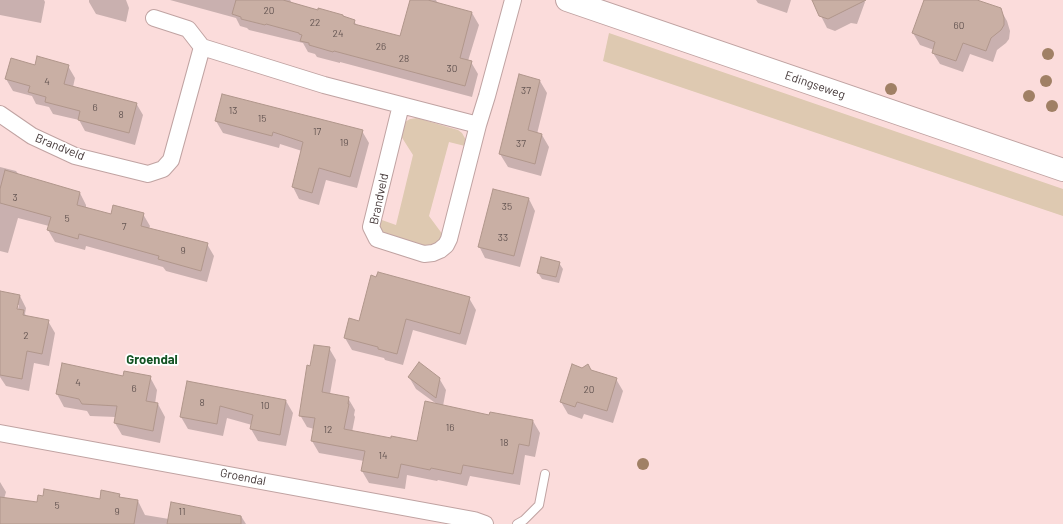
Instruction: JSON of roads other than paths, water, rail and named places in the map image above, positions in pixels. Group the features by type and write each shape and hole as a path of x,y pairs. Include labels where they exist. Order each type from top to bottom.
{"main road":[{"name":"Edingseweg","path":"567,0 1063,170"}],"street":[{"name":"Brandveld","path":"401,105 371,227 377,239 424,254 433,253 446,245 449,239 478,125 513,0"},
{"path":"154,18 188,29 202,47 321,84 478,125"},
{"name":"Brandveld","path":"0,114 32,136 75,156 148,174 163,169 171,160 202,47"},
{"name":"Groendal","path":"0,433 474,520 485,524"}],"lane":[{"path":"518,524 539,505 546,474"}],"district":[{"name":"Groendal","path":"152,360"}]}
